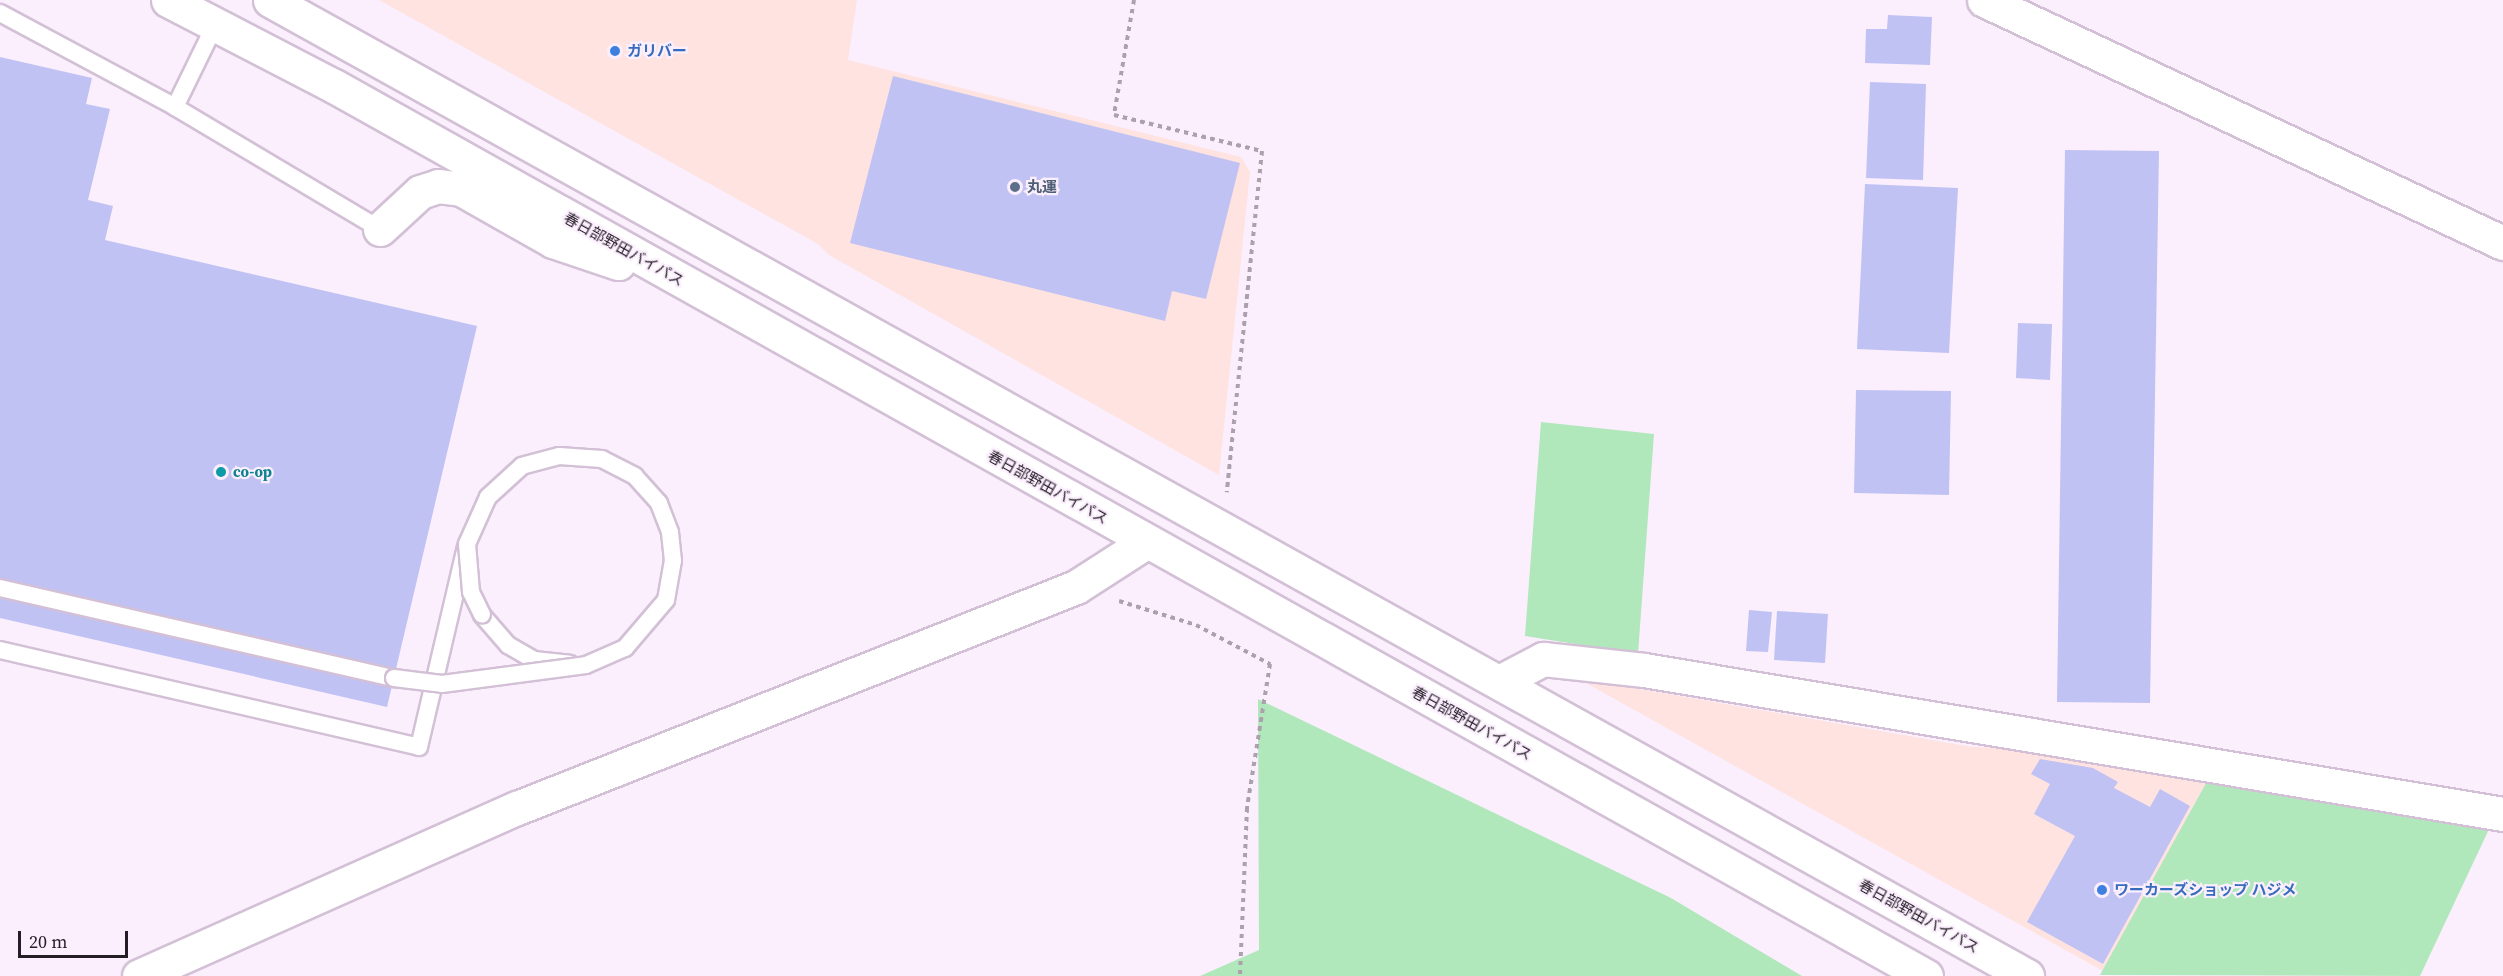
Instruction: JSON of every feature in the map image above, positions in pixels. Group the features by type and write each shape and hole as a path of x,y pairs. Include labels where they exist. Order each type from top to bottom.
{"main road":[{"name":"春日部野田バイパス","path":"168,0 344,92 1926,976"},
{"name":"春日部野田バイパス","path":"270,0 2027,976"},
{"path":"1984,0 2503,243"},
{"path":"380,229 420,192 438,186 460,189 553,241 694,288"},
{"path":"139,976 518,808 1076,587 1146,542"},
{"path":"1499,682 1543,659 1644,670 2503,814"}],"lane":[{"path":"0,13 175,107 380,229"},
{"path":"175,107 215,25"},
{"path":"0,588 394,678 442,684 585,665 625,648 666,600 673,561 670,532 659,503 634,476 602,459 559,456 522,466 488,497 467,544 440,656 419,747 0,650"},
{"path":"467,544 471,592 490,627 508,645 534,660 585,665"}],"path":[{"path":"1134,0 1114,115 1262,151 1223,529"},
{"path":"1076,587 1196,625 1270,664 1247,808 1240,976"}],"shaded area":[{"path":"379,0 857,0 848,60 1241,157 1250,172 1219,475 829,255 818,244"},
{"path":"1577,678 1972,747 2007,748 2210,776 2103,971"}],"green space":[{"path":"1541,422 1654,434 1638,654 1525,636"},
{"path":"1258,699 1671,898 1802,976 1200,976 1259,950"},
{"path":"2210,776 2490,827 2420,976 2100,975"}],"building":[{"path":"1888,15 1932,17 1930,65 1865,63 1866,29 1887,29"},
{"name":"co-op","path":"0,57 92,78 86,104 110,109 88,200 113,206 105,240 477,326 387,707 0,618"},
{"path":"893,76 1240,163 1206,299 1172,291 1165,321 850,243"},
{"path":"1870,82 1926,84 1923,180 1866,178"},
{"path":"2065,150 2159,151 2150,703 2057,702"},
{"path":"1865,184 1958,188 1949,353 1857,349"},
{"path":"2018,323 2052,324 2050,380 2016,378"},
{"path":"1856,390 1951,391 1949,495 1854,493"},
{"path":"1749,610 1772,612 1768,652 1746,651"},
{"path":"1777,611 1828,614 1825,663 1774,660"},
{"path":"2040,759 2093,768 2118,782 2114,788 2150,807 2160,789 2190,806 2103,964 2027,922 2075,836 2034,814 2050,784 2031,774"}],"place":[{"name":"ガリバー","path":"615,51"},
{"name":"丸運","path":"1015,187"},
{"name":"co-op","path":"221,472"},
{"name":"ワーカーズショップ ハジメ","path":"2102,890"}]}
